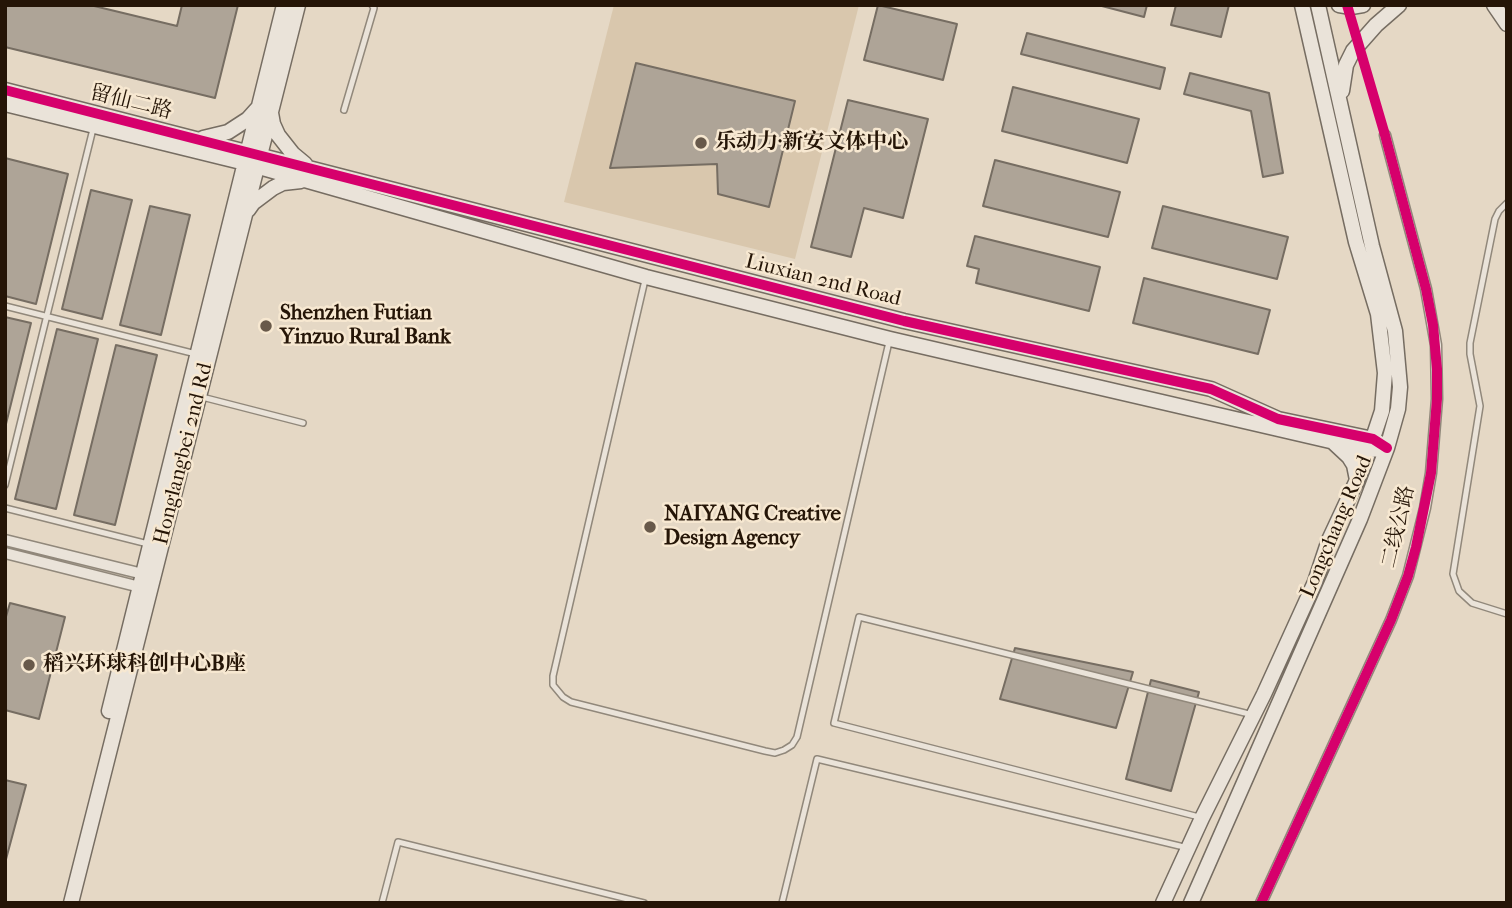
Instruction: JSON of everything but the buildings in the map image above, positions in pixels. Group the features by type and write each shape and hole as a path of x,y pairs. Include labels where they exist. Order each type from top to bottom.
{"street":[{"name":"Honglangbei 2nd Rd","path":"265,109 284,5"},
{"name":"Honglangbei 2nd Rd","path":"71,903 145,581 150,545 197,355 265,109 298,5"},
{"name":"Longchang Road","path":"1163,903 1315,582 1329,540 1357,482 1371,444 1385,392 1378,314 1356,242 1303,5"},
{"name":"Longchang Road","path":"1191,903 1360,519 1387,448 1398,409 1400,387 1395,331 1372,246 1318,5"},
{"path":"1339,5 1363,5"},
{"path":"1494,5 1507,24"},
{"path":"1341,109 1342,78 1353,51 1363,38 1397,7"},
{"name":"留仙二路","path":"5,90 191,138 252,159"},
{"name":"留仙二路","path":"5,104 93,126 252,159"},
{"path":"191,138 228,132 265,109 285,145 312,175 273,188 253,203 245,214"},
{"name":"二线公路","path":"1261,903 1404,587 1416,547 1431,473 1437,400 1436,345 1426,289 1385,135"},
{"name":"Honglangbei 2nd Rd","path":"62,903 145,581 199,397 245,214 252,159"},
{"name":"Liuxian 2nd Road","path":"252,159 904,321 1211,389 1278,419 1387,448"},
{"name":"Liuxian 2nd Road","path":"312,175 646,277 890,339 1329,441 1371,444"},
{"path":"1212,413 1219,393"},
{"path":"1329,441 1349,457 1357,482"},
{"path":"5,540 145,581"},
{"path":"5,553 145,581"}],"lane":[{"path":"344,110 374,8 372,5"},
{"path":"5,485 93,126"},
{"path":"1507,203 1494,219 1470,343 1480,406 1453,574 1459,591 1472,603 1507,614"},
{"path":"646,277 556,663 553,685 571,702 765,751 784,750 792,745 797,737 890,339"},
{"path":"5,306 197,355"},
{"path":"199,397 303,423"},
{"path":"5,508 150,545"},
{"path":"1202,818 834,723 859,617 1254,715"},
{"path":"782,903 817,759 1188,848"},
{"path":"382,903 398,842 644,903"}],"shaded area":[{"name":"乐动力·新安文体中心","path":"614,5 859,5 795,259 564,202"}],"cycle path":[{"path":"1261,903 1391,620 1416,547 1431,473 1437,399 1433,325 1385,135 1347,5"},
{"path":"5,90 904,321 1211,389 1278,419 1373,439 1387,448"}],"place":[{"name":"乐动力·新安文体中心","path":"701,143"},
{"name":"Shenzhen Futian Yinzuo Rural Bank","path":"266,326"},
{"name":"NAIYANG Creative Design Agency","path":"650,527"},
{"name":"稻兴环球科创中心B座","path":"29,665"}]}
